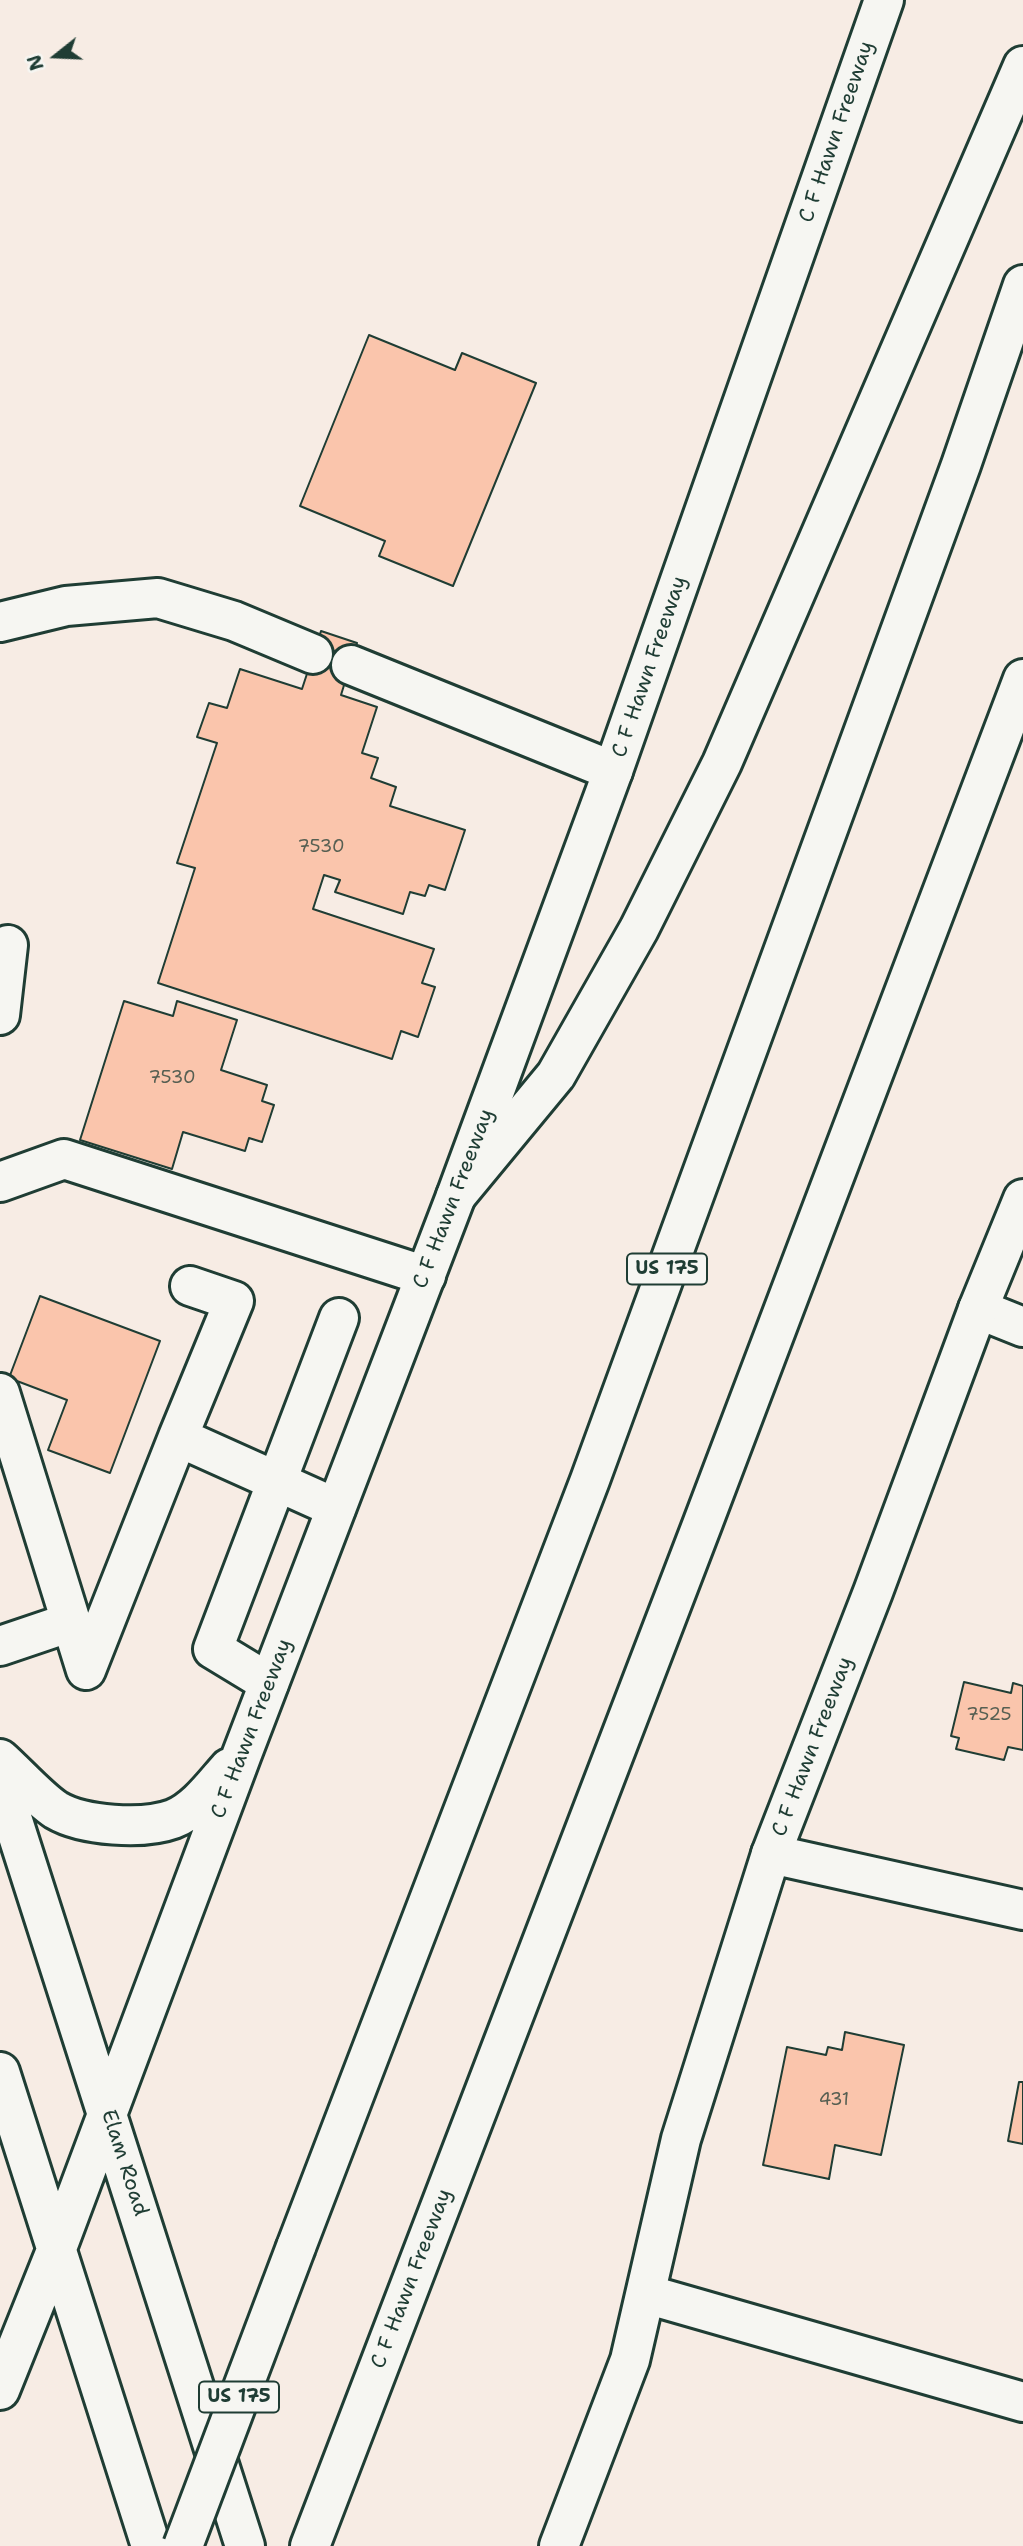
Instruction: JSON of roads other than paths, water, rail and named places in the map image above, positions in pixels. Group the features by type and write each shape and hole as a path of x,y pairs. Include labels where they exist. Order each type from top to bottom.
{"main road":[{"name":"C F Hawn Freeway","path":"0,2390 57,2248 242,1754 426,1276 614,771 884,0"},
{"path":"456,1196 556,1075 639,929 716,775 1023,66"},
{"name":"US 175","path":"183,2546 590,1480 961,465 1023,285"},
{"path":"0,622 66,606 158,598 234,621 313,654"},
{"path":"351,665 614,771"},
{"name":"C F Hawn Freeway","path":"310,2546 1023,679"},
{"path":"0,1015 8,945"},
{"path":"0,1182 64,1160 426,1276"},
{"name":"C F Hawn Freeway","path":"559,2546 630,2360 681,2139 771,1854 873,1592 978,1309 1023,1199"},
{"path":"0,1393 86,1670 233,1301 190,1286"},
{"path":"978,1309 1023,1327"},
{"path":"269,1683 213,1649 339,1318"},
{"path":"178,1437 336,1508"},
{"path":"0,1646 71,1622"},
{"path":"0,1759 57,1810 96,1824 128,1827 173,1819 196,1805 242,1754"},
{"name":"Elam Road","path":"0,1780 244,2546"},
{"path":"771,1854 1023,1910"},
{"path":"3,2089 57,2248 151,2546"},
{"path":"646,2294 1023,2402"}]}
